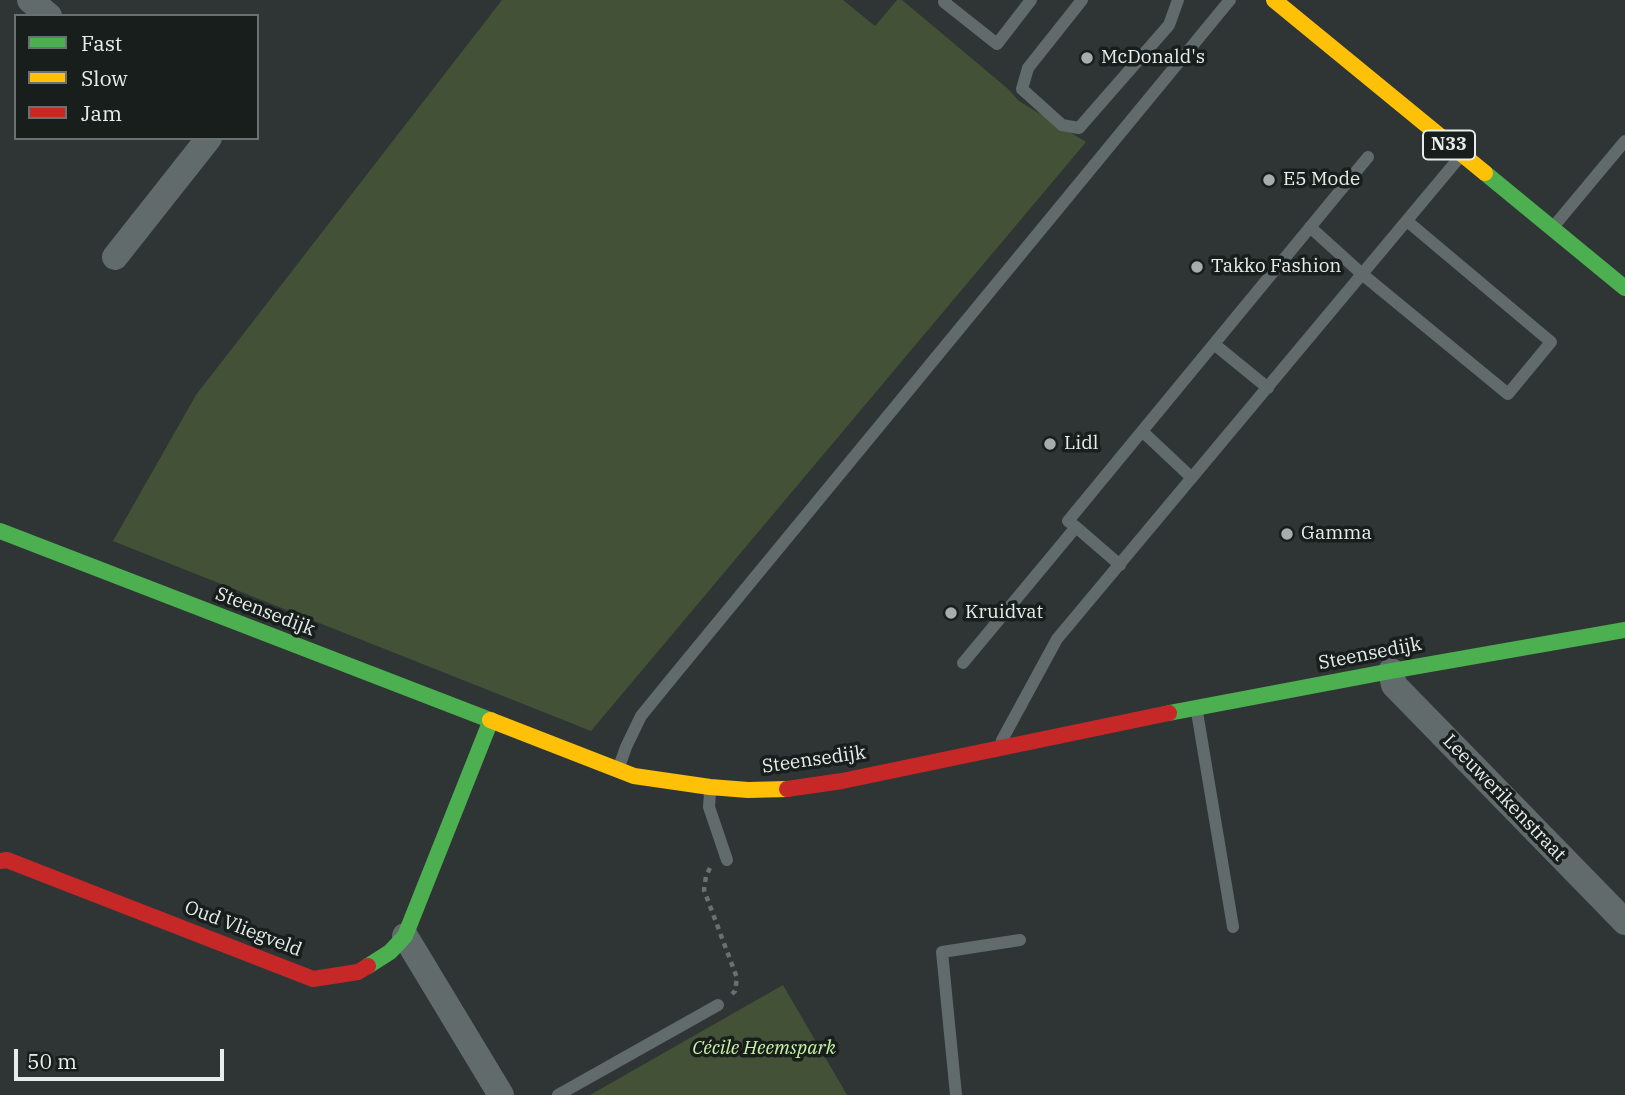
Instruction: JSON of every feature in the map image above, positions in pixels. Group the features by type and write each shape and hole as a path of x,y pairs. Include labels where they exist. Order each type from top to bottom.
{"street":[{"path":"30,0 47,14"},
{"name":"N33","path":"1274,0 1625,288"},
{"path":"115,257 203,140"},
{"name":"Steensedijk","path":"0,531 634,776 740,790 790,789 842,781 1196,708 1625,630"},
{"name":"Leeuwerikenstraat","path":"1391,671 1394,685 1625,922"},
{"name":"Oud Vliegveld","path":"0,861 7,860 313,979 358,972 390,952 405,936 491,720"},
{"path":"405,936 500,1095"}],"lane":[{"path":"946,0 944,2 997,44 1031,0"},
{"path":"1082,0 1028,68 1023,89 1062,125 1079,128 1169,25 1178,0"},
{"path":"618,770 641,716 1230,0"},
{"path":"1552,229 1625,141"},
{"path":"997,749 1058,639 1462,156"},
{"path":"1120,565 1068,521 1368,157"},
{"path":"1310,227 1362,274 1508,394 1551,342 1406,221"},
{"path":"1214,344 1268,388"},
{"path":"1142,431 1192,478"},
{"path":"963,663 1076,527"},
{"path":"1196,708 1233,927"},
{"path":"710,788 709,807 727,860"},
{"path":"957,1095 942,952 1020,940"},
{"path":"558,1095 718,1005"}],"path":[{"path":"718,1005 727,1001 735,991 737,978 705,890 710,867 727,860"}],"green space":[{"path":"502,0 843,0 875,26 897,0 902,0 1019,101 1086,142 591,731 113,541 196,395"},
{"name":"Cécile Heemspark","path":"783,985 847,1095 590,1095"}],"traffic: fast":[{"path":"1485,173 1625,288"},
{"path":"0,531 490,720"},
{"path":"1169,713 1625,630"},
{"path":"368,966 390,952 405,936 491,720"}],"traffic: slow":[{"path":"1274,0 1485,173"},
{"path":"490,720 634,776 710,787 787,789"}],"traffic: jam":[{"path":"787,789 842,781 1169,713"},
{"path":"0,861 7,860 313,979 358,972 368,966"}],"place":[{"name":"McDonald's","path":"1087,58"},
{"name":"E5 Mode","path":"1269,180"},
{"name":"Takko Fashion","path":"1197,267"},
{"name":"Lidl","path":"1050,444"},
{"name":"Gamma","path":"1287,534"},
{"name":"Kruidvat","path":"951,613"}]}
